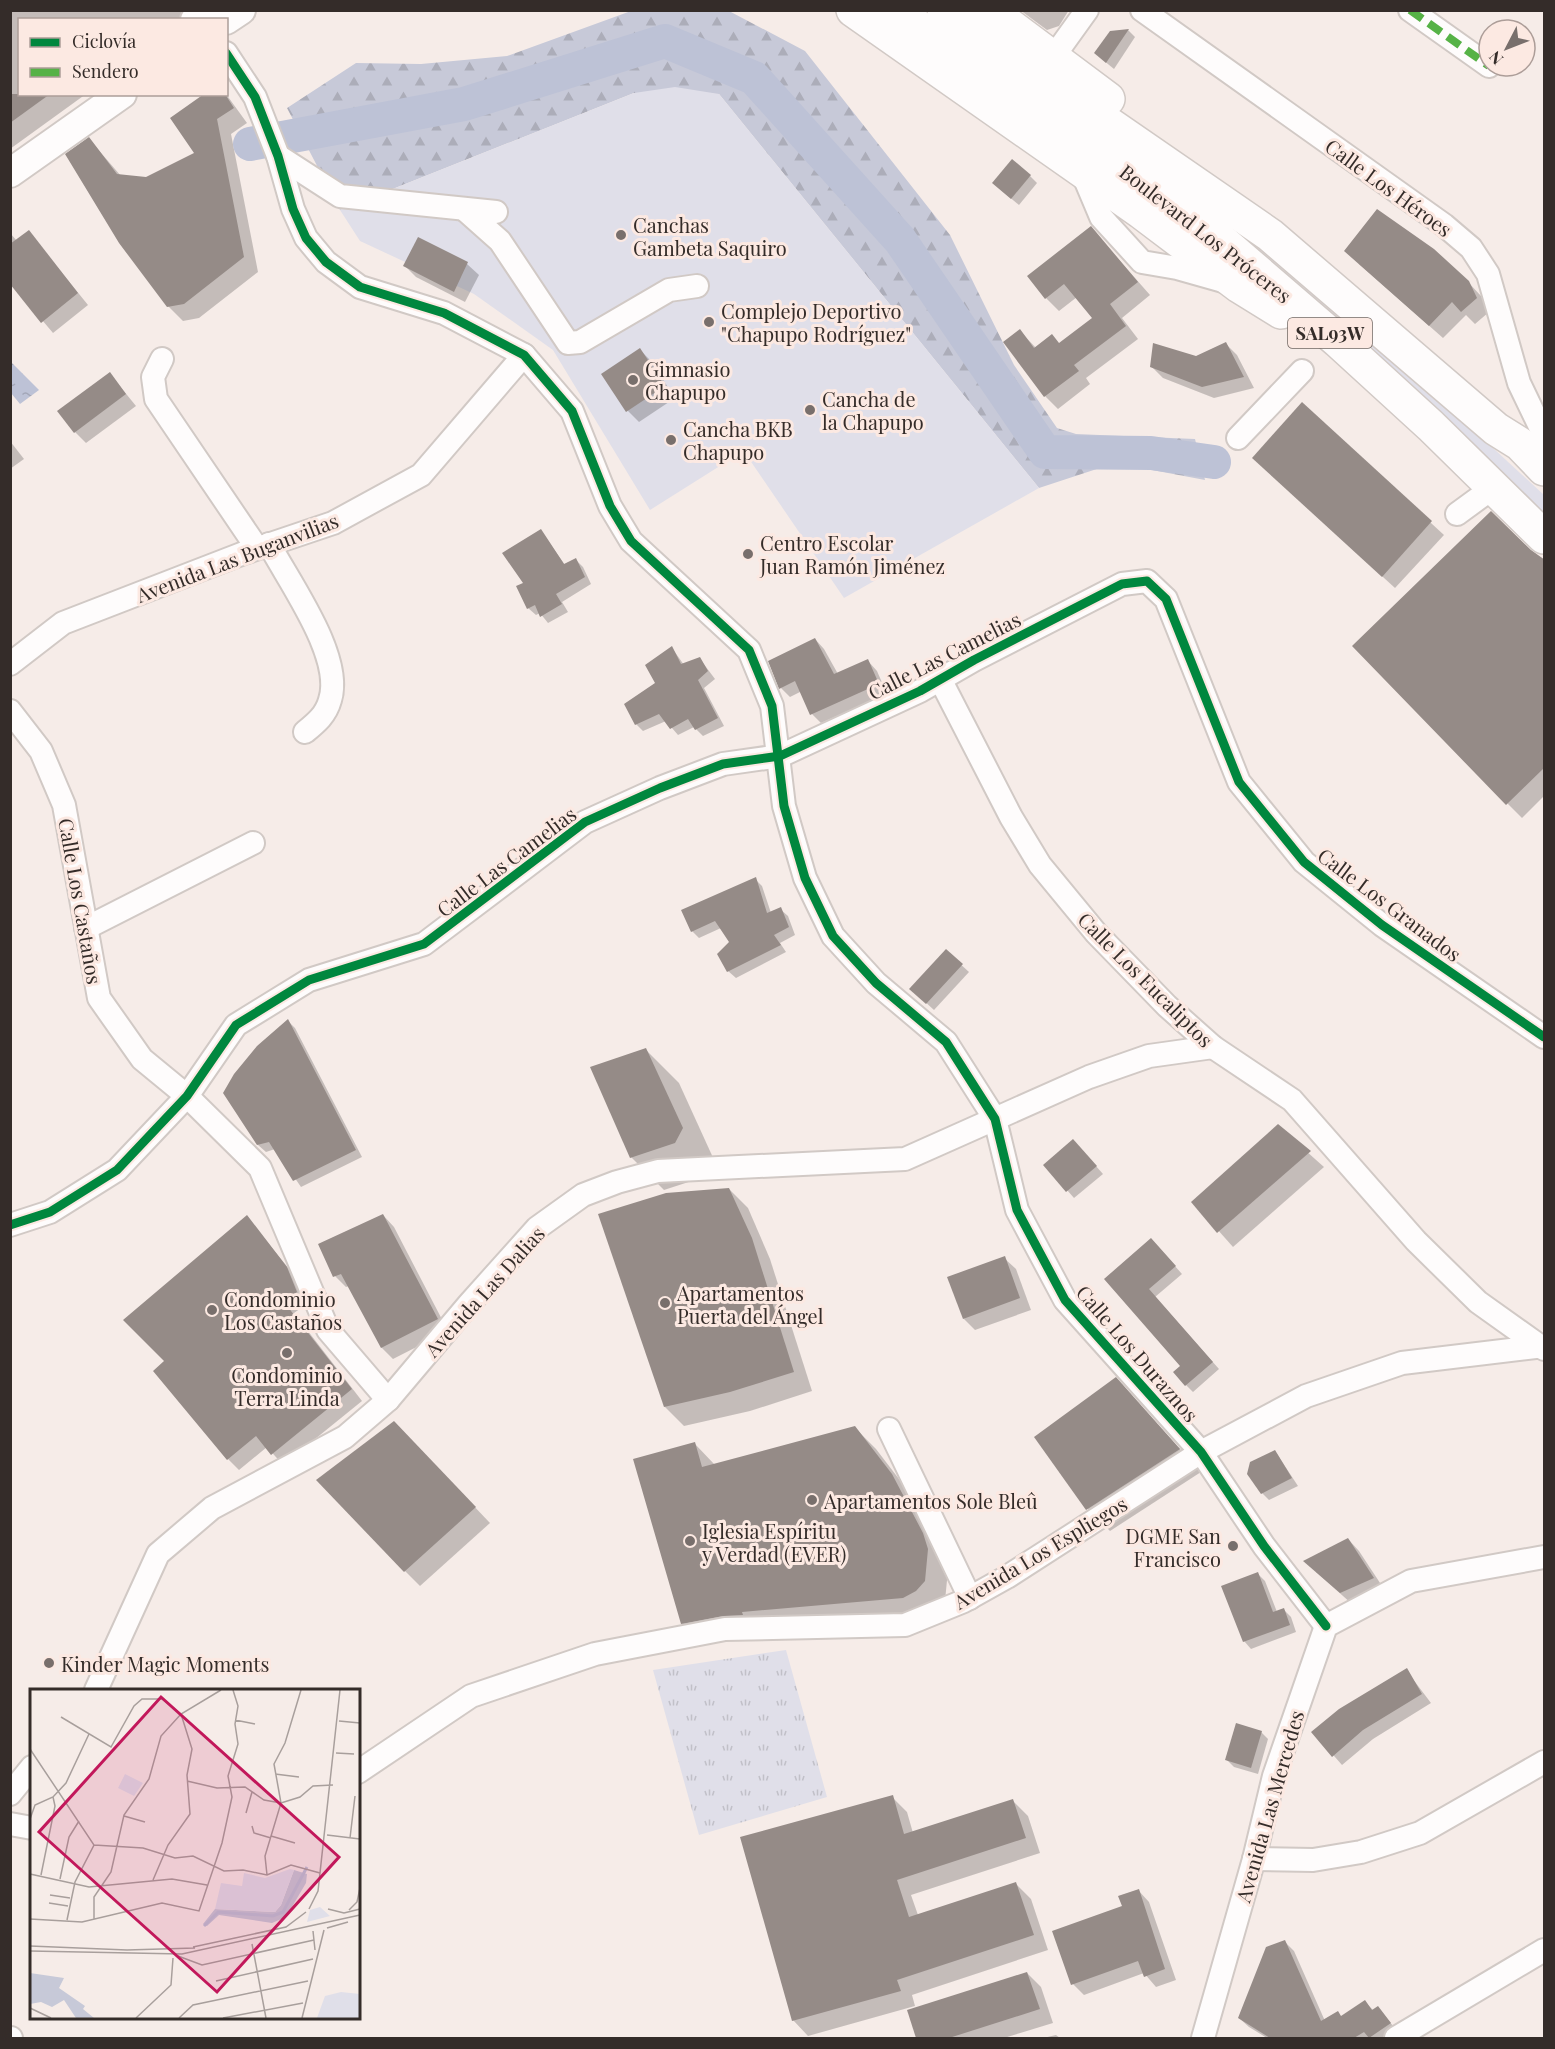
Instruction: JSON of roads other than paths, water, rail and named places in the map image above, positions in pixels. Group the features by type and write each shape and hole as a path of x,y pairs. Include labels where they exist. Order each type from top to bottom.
{"highway":[{"path":"853,10 1090,161 1239,286 1276,309 1431,426"},
{"name":"Boulevard Los Próceres","path":"894,10 1090,161 1235,252 1338,341 1431,426 1545,537"},
{"name":"Boulevard Los Próceres","path":"944,10 1270,235 1496,429 1536,444 1545,469"},
{"path":"989,10 1054,57 1218,184 1270,235"}],"main road":[{"path":"228,19 241,10"},
{"path":"10,149 85,96"},
{"path":"10,173 119,96"}],"street":[{"path":"1054,57 1087,10"},
{"name":"Calle Los Héroes","path":"1142,10 1444,225 1471,248 1488,274 1536,444"},
{"path":"1410,10 1477,58"},
{"name":"Calle Los Duraznos","path":"228,56 255,97 278,156 293,209 306,238 326,262 360,287 444,313 524,355 572,411 610,506 631,541 749,650 772,706 787,816 805,878 833,936 876,983 946,1042 995,1119 1017,1210 1065,1300 1201,1452 1264,1546 1326,1626"},
{"path":"278,156 340,196 496,212"},
{"path":"464,209 500,241 567,343 580,342 669,290 697,286"},
{"name":"Avenida Las Buganvilias","path":"10,664 63,623 263,546 333,523 421,475 524,355"},
{"path":"162,359 153,377 156,399 263,546 317,627 332,678 331,700 321,719 305,732"},
{"path":"1238,438 1302,370"},
{"path":"1457,514 1494,488"},
{"name":"Calle Las Camelias","path":"10,1225 50,1212 117,1170 187,1096 236,1025 309,980 424,944 585,822 660,788 723,764 780,756 940,679 1122,584 1148,581"},
{"name":"Calle Los Granados","path":"1148,581 1166,598 1239,782 1304,862 1382,925 1545,1037"},
{"name":"Calle Los Eucaliptos","path":"940,679 1040,865 1096,933 1182,1021 1213,1047 1292,1100 1416,1241 1478,1302 1544,1347"},
{"name":"Calle Los Castaños","path":"10,711 41,752 64,805 99,998 142,1059 187,1096 260,1168 328,1329 388,1400"},
{"path":"86,928 253,843"},
{"path":"1174,1052 1182,1021"},
{"name":"Avenida Las Dalias","path":"96,1689 158,1554 212,1508 345,1437 388,1400 537,1228 583,1195 617,1182 658,1171 905,1159 1089,1077 1149,1056 1213,1047"},
{"name":"Avenida Los Espliegos","path":"360,1771 471,1696 595,1654 725,1629 905,1625 970,1598 1201,1452 1306,1396 1402,1363 1544,1347"},
{"path":"889,1429 970,1598"},
{"path":"1326,1626 1411,1581 1545,1557"},
{"name":"Avenida Las Mercedes","path":"1203,2038 1254,1859 1274,1776 1326,1626"},
{"path":"1254,1859 1312,1860 1361,1852 1420,1833 1545,1762"},
{"path":"10,1794 30,1769"},
{"path":"10,1824 30,1828"},
{"path":"1396,2038 1545,1950"}],"water":[{"path":"12,363 39,390 20,404 11,393"}],"waterway":[{"path":"250,144 464,104 665,41 754,78 900,240 1045,452 1151,453 1214,462"}],"place":[{"name":"Canchas Gambeta Saquiro","path":"621,235"},
{"name":"Complejo Deportivo \"Chapupo Rodríguez\"","path":"709,322"},
{"name":"Gimnasio Chapupo","path":"633,380"},
{"name":"Cancha de la Chapupo","path":"810,410"},
{"name":"Cancha BKB Chapupo","path":"671,440"},
{"name":"Centro Escolar Juan Ramón Jiménez","path":"748,554"},
{"name":"Apartamentos Puerta del Ángel","path":"665,1303"},
{"name":"Condominio Los Castaños","path":"212,1310"},
{"name":"Condominio Terra Linda","path":"287,1353"},
{"name":"Apartamentos Sole Bleû","path":"812,1500"},
{"name":"Iglesia Espíritu y Verdad (EVER)","path":"690,1541"},
{"name":"DGME San Francisco","path":"1233,1546"},
{"name":"Kinder Magic Moments","path":"49,1663"}]}
